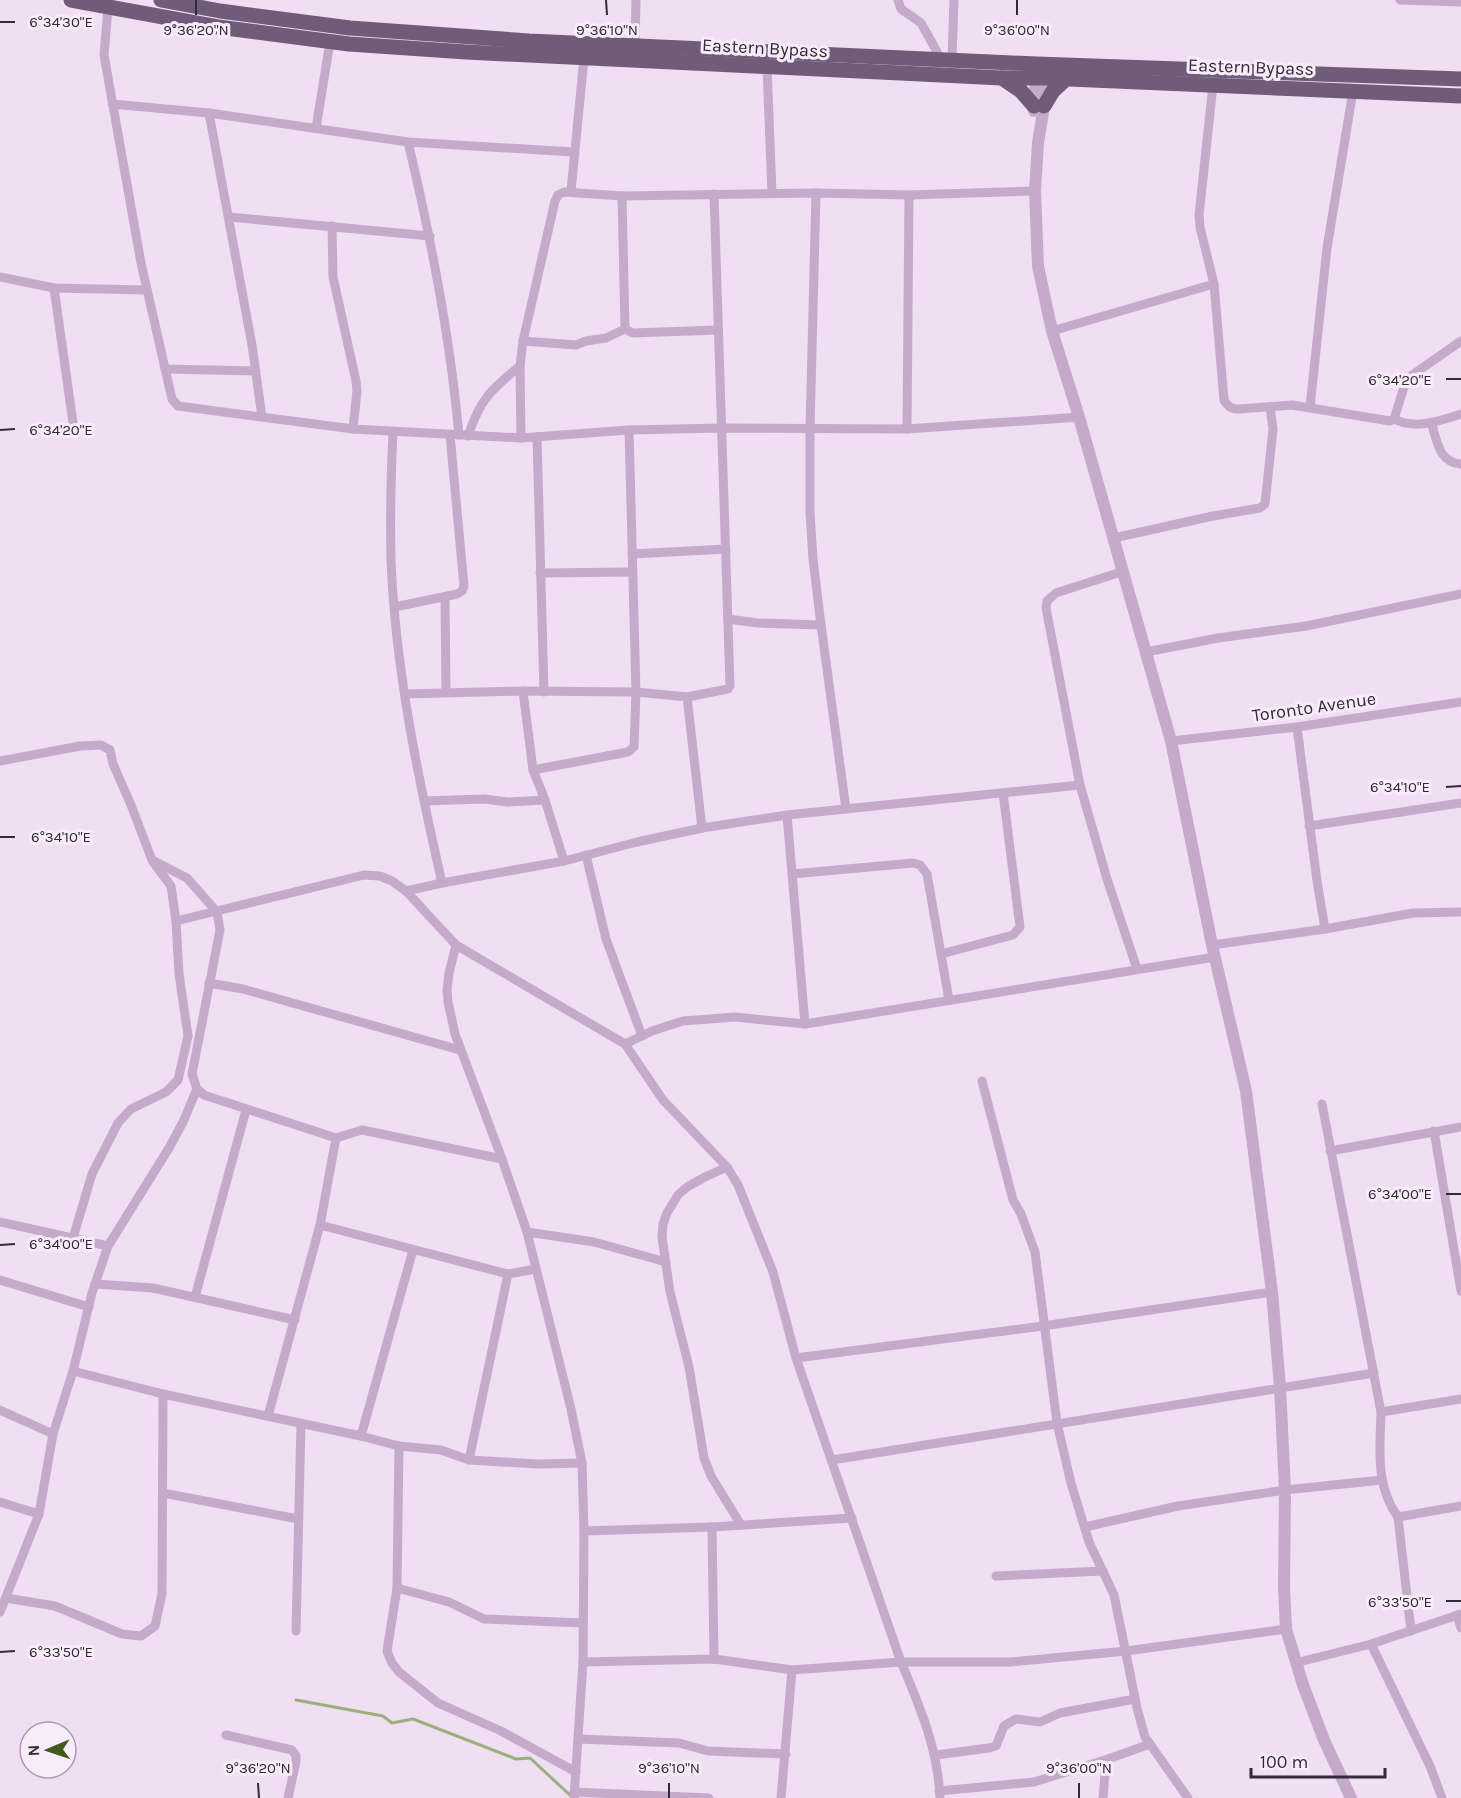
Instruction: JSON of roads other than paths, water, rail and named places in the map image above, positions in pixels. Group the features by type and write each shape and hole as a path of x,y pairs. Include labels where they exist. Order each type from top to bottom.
{"main road":[{"name":"Eastern Bypass","path":"71,0 218,27 330,42 443,51 1002,78 1041,71 1066,79 1461,96"},
{"name":"Eastern Bypass","path":"160,0 220,11 350,28 529,41 946,59 1041,71 1461,79"},
{"path":"1002,78 1039,106 1066,79"}],"street":[{"path":"635,45 636,0"},
{"path":"897,0 901,9 921,23 946,59"},
{"path":"946,59 954,0"},
{"path":"1400,0 1461,2"},
{"path":"108,8 104,55 112,104 147,290 172,399 178,406 353,429 521,438 629,430 907,429 1079,417"},
{"path":"316,128 330,42"},
{"path":"571,191 584,58"},
{"path":"767,67 772,193"},
{"path":"1041,71 1035,191 1038,266 1052,331 1124,571 1171,741 1213,951 1246,1091 1272,1292 1280,1387 1285,1490 1286,1629 1295,1663 1324,1740 1351,1798"},
{"path":"1213,86 1199,215 1214,284 1224,400 1232,409 1292,405 1386,421 1394,419 1413,426 1461,414"},
{"path":"1310,407 1327,248 1353,91"},
{"path":"112,104 209,113 408,142 574,152"},
{"path":"209,113 256,371 262,417"},
{"path":"394,607 445,597 462,591 464,586 459,435 454,391 430,236 408,142"},
{"path":"521,438 520,366 523,341 555,201 558,195 564,192 622,196 772,193 909,195 1035,191"},
{"path":"816,193 810,513 821,625 846,809"},
{"path":"405,694 523,691 636,692 687,697 730,686 714,194"},
{"path":"907,429 909,195"},
{"path":"622,196 625,329"},
{"path":"229,217 430,236"},
{"path":"332,226 333,277 356,381 353,429"},
{"path":"0,277 54,288 147,290"},
{"path":"1052,331 1214,284"},
{"path":"54,288 74,430"},
{"path":"523,341 576,345 606,338 625,329"},
{"path":"625,329 633,333 717,330"},
{"path":"1394,419 1404,387 1411,376 1461,341"},
{"path":"459,435 495,386 520,366"},
{"path":"165,369 256,371"},
{"path":"1114,538 1260,508 1265,504 1273,429 1270,407"},
{"path":"1431,422 1441,455 1446,460 1461,464"},
{"path":"533,770 631,751 635,741 636,692 629,430"},
{"path":"393,432 391,559 394,607 405,694 423,801 442,883"},
{"path":"537,437 544,692"},
{"path":"632,554 726,549"},
{"path":"1124,571 1056,593 1047,601 1046,609 1080,785 1107,879 1137,969"},
{"path":"540,573 632,572"},
{"path":"1146,652 1218,638 1306,626 1461,594"},
{"path":"445,597 446,692"},
{"path":"728,619 758,623 821,625"},
{"path":"523,691 533,770 564,861"},
{"path":"687,697 702,828"},
{"name":"Toronto Avenue","path":"1171,741 1297,727 1461,702"},
{"path":"1297,727 1325,929"},
{"path":"0,761 80,746 101,745 110,750 113,764 152,860 171,886 176,921 179,974 188,1036 178,1080 166,1092 131,1109 118,1124 92,1174 73,1238"},
{"path":"406,891 564,861 702,828 787,815 1080,785"},
{"path":"941,954 1013,935 1020,927 1003,794"},
{"path":"423,801 545,800"},
{"path":"1310,826 1461,803"},
{"path":"787,815 805,1024"},
{"path":"586,855 606,939 642,1036"},
{"path":"152,860 187,878 217,912 220,930 192,1074 197,1089 204,1095 336,1138 362,1130 502,1159"},
{"path":"792,874 913,863 920,865 927,874 949,1000"},
{"path":"176,921 364,875 380,876 406,891 456,945 625,1044 663,1100 727,1167 738,1185 773,1272 796,1358 901,1662 921,1709 936,1755 940,1795 1034,1782 1150,1744"},
{"path":"625,1044 683,1021 735,1017 805,1024 1137,969 1325,929 1413,914 1461,912"},
{"path":"456,945 449,973 447,996 460,1050 527,1232 571,1409 582,1463 583,1662 574,1795 709,1798"},
{"path":"209,983 254,992 460,1050"},
{"path":"982,1081 1013,1200 1022,1214 1035,1252 1057,1423 1071,1483 1089,1542 1114,1595 1145,1737 1188,1798"},
{"path":"0,1612 39,1514 53,1434 108,1246 169,1148 197,1089"},
{"path":"1322,1104 1382,1412 1380,1459 1382,1480 1389,1505 1398,1517 1411,1631"},
{"path":"195,1297 246,1110"},
{"path":"1330,1151 1461,1127"},
{"path":"1434,1131 1461,1291"},
{"path":"268,1416 320,1225 336,1138"},
{"path":"727,1167 696,1182 678,1195 667,1213 662,1237 669,1292 689,1367 704,1458 715,1485 741,1525"},
{"path":"0,1222 108,1246"},
{"path":"320,1225 508,1274 536,1269"},
{"path":"527,1232 594,1242 666,1262"},
{"path":"361,1436 413,1250"},
{"path":"469,1460 508,1274"},
{"path":"0,1280 89,1306"},
{"path":"96,1284 153,1288 295,1320"},
{"path":"796,1358 1043,1326 1272,1292"},
{"path":"73,1371 163,1394 399,1446 441,1450 469,1460 538,1464 582,1463"},
{"path":"832,1461 1374,1373"},
{"path":"6,1598 55,1606 122,1634 141,1636 155,1626 162,1594 163,1394"},
{"path":"1382,1412 1461,1399"},
{"path":"0,1410 53,1434"},
{"path":"296,1631 301,1424"},
{"path":"399,1446 397,1588 387,1651 392,1663 399,1672 438,1703 501,1731 576,1772"},
{"path":"1084,1527 1178,1506 1285,1490 1382,1480"},
{"path":"163,1493 298,1520"},
{"path":"0,1502 39,1514"},
{"path":"1398,1517 1461,1506"},
{"path":"584,1531 712,1527 852,1518"},
{"path":"712,1527 714,1659"},
{"path":"996,1576 1103,1571"},
{"path":"397,1588 449,1602 484,1619 583,1623"},
{"path":"1295,1663 1371,1644 1459,1614 1461,1628"},
{"path":"583,1662 714,1659 792,1670 901,1662 1010,1662 1126,1650 1286,1629"},
{"path":"1371,1644 1430,1766 1442,1798"},
{"path":"782,1798 792,1670"},
{"path":"936,1755 996,1746 1004,1726 1016,1719 1040,1722 1059,1713 1135,1699"},
{"path":"226,1735 292,1750 296,1761 288,1798"},
{"path":"578,1739 679,1743 708,1751 786,1754"},
{"path":"1103,1798 1105,1766 1108,1759"}],"waterway":[{"path":"296,1700 383,1716 392,1723 413,1719 516,1759 530,1758 571,1796"}]}
